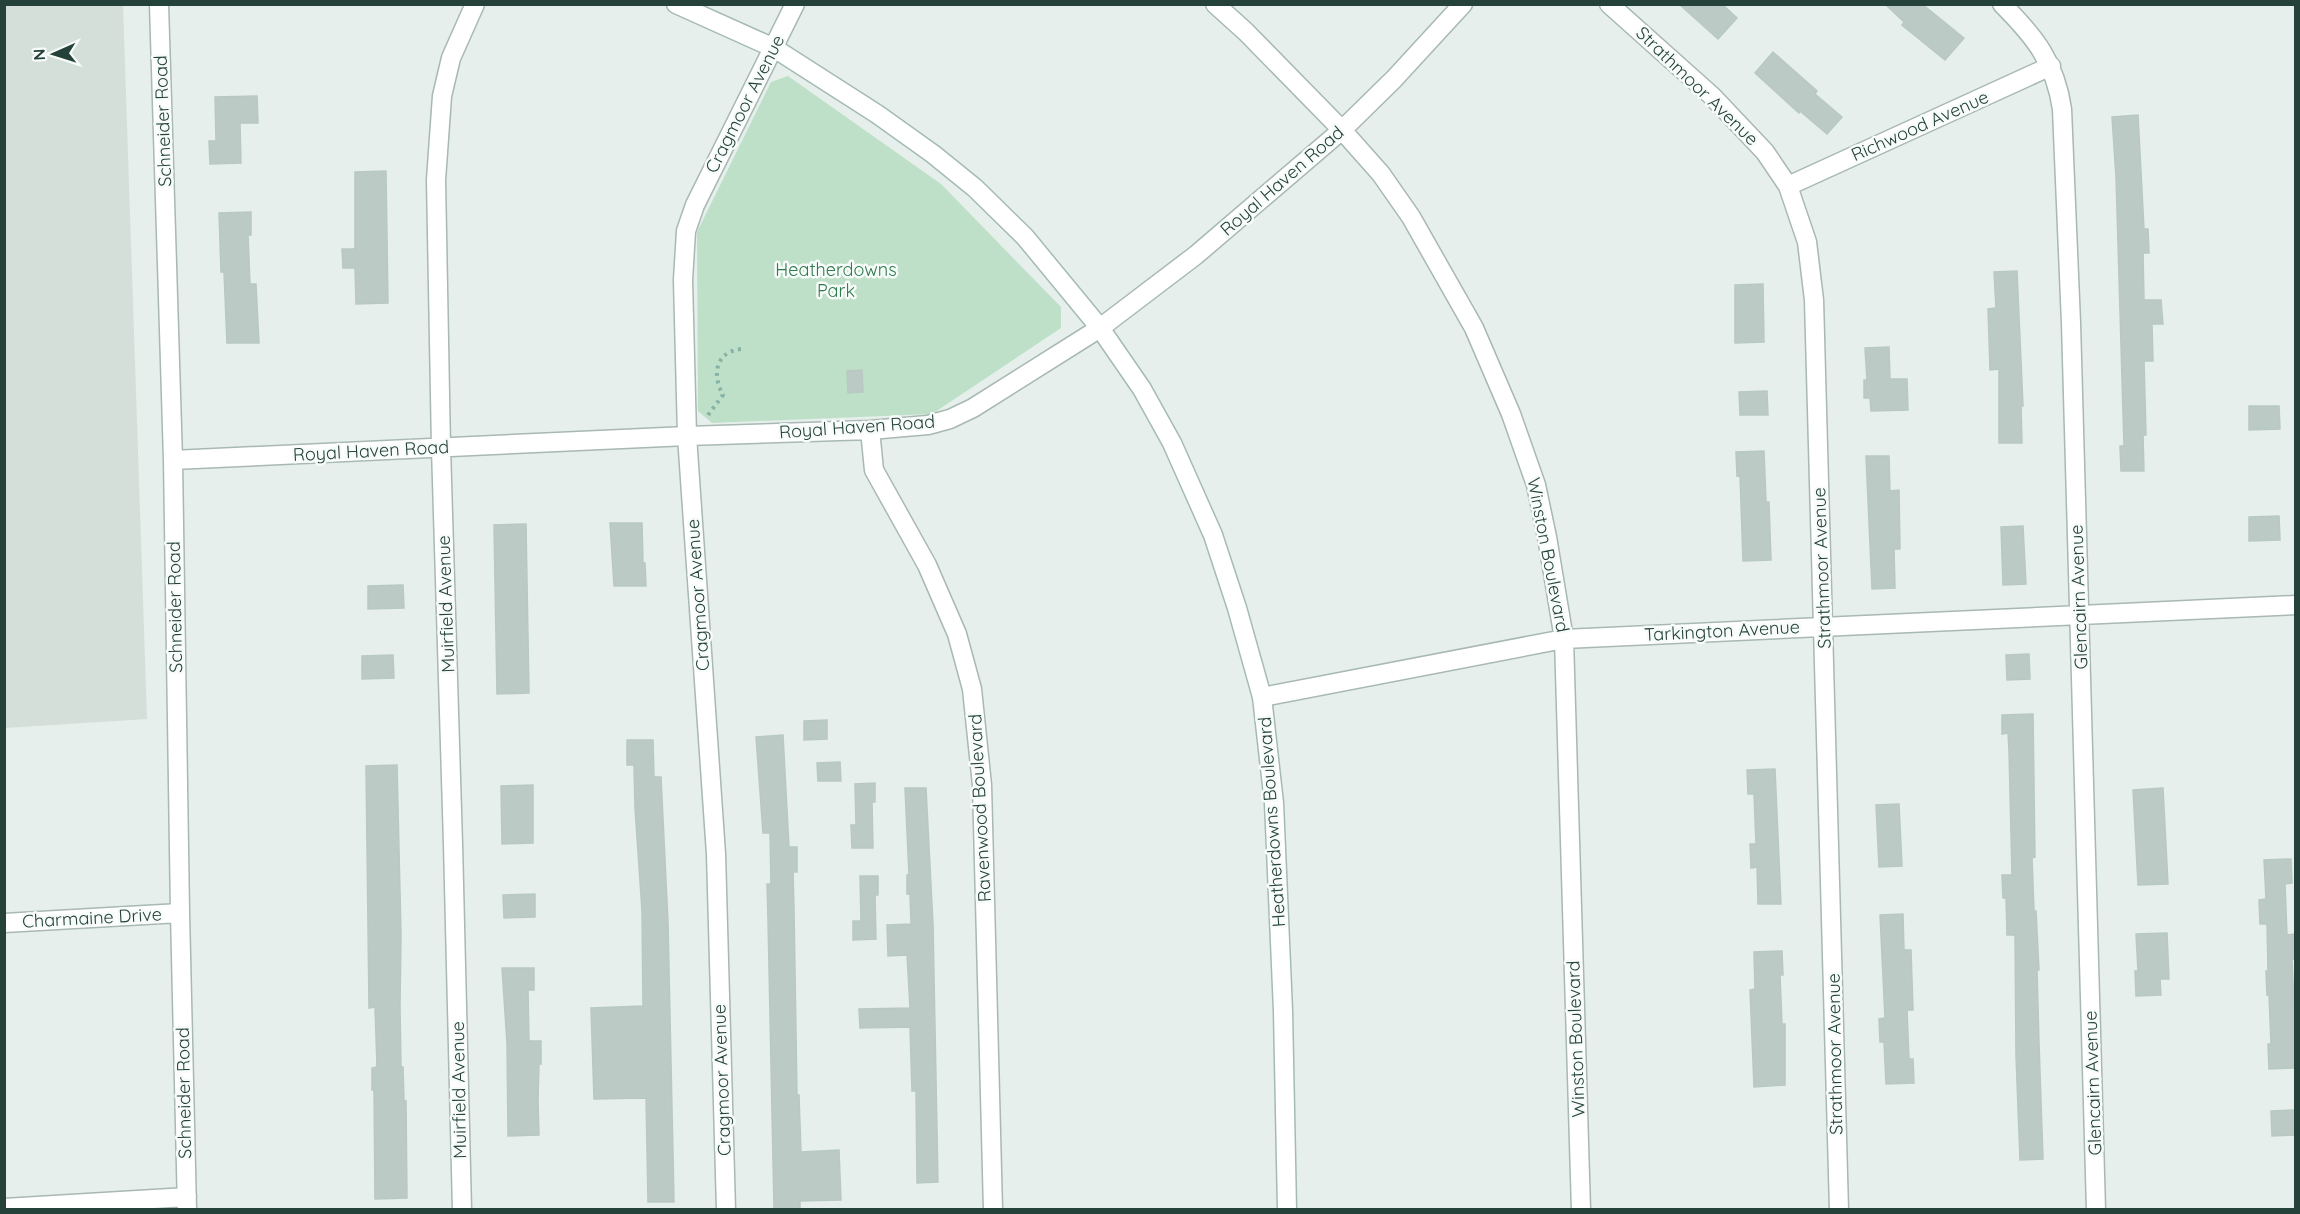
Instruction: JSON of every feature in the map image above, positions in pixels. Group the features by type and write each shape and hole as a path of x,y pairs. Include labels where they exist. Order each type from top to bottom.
{"street":[{"name":"Schneider Road","path":"159,4 173,460 187,1203"},
{"name":"Muirfield Avenue","path":"462,1209 436,180 442,96 451,58 475,4"},
{"name":"Heatherdowns Boulevard","path":"676,4 774,48 878,114 975,188 1025,237 1100,328 1142,389 1172,443 1213,536 1237,608 1262,697 1274,815 1283,1011 1287,1209"},
{"name":"Cragmoor Avenue","path":"726,1209 716,854 687,436 683,280 686,231 695,205 795,4"},
{"name":"Winston Boulevard","path":"1215,4 1246,32 1342,130 1381,174 1411,217 1474,328 1511,414 1536,485 1564,639 1581,1209"},
{"name":"Royal Haven Road","path":"173,460 687,436 870,430 928,425 950,419 973,408 1100,328 1196,255 1342,130 1394,79 1463,4"},
{"name":"Strathmoor Avenue","path":"1609,4 1712,96 1765,152 1788,186 1807,242 1814,300 1839,1209"},
{"name":"Glencairn Avenue","path":"2002,4 2028,30 2051,66 2060,94 2063,117 2080,614 2096,1209"},
{"name":"Richwood Avenue","path":"1788,186 2051,66"},
{"name":"Ravenwood Boulevard","path":"870,430 874,470 927,565 957,634 972,689 982,785 993,1209"},
{"name":"Tarkington Avenue","path":"1262,697 1564,639 2295,605"},
{"name":"Charmaine Drive","path":"4,923 180,913"},
{"path":"4,1208 187,1203"}],"path":[{"path":"708,415 723,394 716,379 716,370 726,354 741,349"}],"shaded area":[{"path":"5,4 123,5 147,719 5,728"}],"green space":[{"name":"Heatherdowns Park","path":"788,76 941,184 1061,307 1061,328 932,414 712,423 698,411 697,232 771,82"}],"building":[{"path":"1679,4 1722,4 1737,18 1718,39"},
{"path":"1885,4 1922,4 1964,38 1945,60 1902,25 1904,22"},
{"path":"1773,52 1842,117 1827,134 1800,111 1799,113 1755,73"},
{"path":"257,96 258,123 240,123 241,163 210,164 209,141 216,141 215,97"},
{"path":"2138,115 2144,229 2148,229 2149,253 2143,253 2144,300 2161,300 2163,324 2152,324 2153,361 2144,361 2146,435 2143,435 2144,471 2121,471 2120,446 2124,446 2116,177 2112,117"},
{"path":"386,171 388,303 356,304 355,268 343,268 342,249 355,249 355,172"},
{"path":"251,212 251,235 248,235 250,284 256,284 259,343 227,343 219,213"},
{"path":"2017,271 2023,406 2021,406 2022,443 1999,443 1999,369 1990,370 1988,309 1996,308 1994,272"},
{"path":"1763,284 1764,342 1735,343 1735,285"},
{"path":"1889,347 1890,379 1907,379 1908,410 1871,411 1870,398 1864,398 1864,380 1867,380 1865,348"},
{"path":"862,370 863,392 848,393 847,371"},
{"path":"1767,391 1768,415 1740,415 1739,392"},
{"path":"2249,406 2279,406 2280,429 2249,430"},
{"path":"1764,451 1771,560 1743,561 1740,475 1737,476 1736,452"},
{"path":"1866,456 1889,456 1890,491 1899,490 1900,549 1894,549 1895,588 1872,589"},
{"path":"2279,516 2280,540 2249,541 2249,517"},
{"path":"610,523 642,523 646,586 614,586"},
{"path":"526,524 529,693 497,694 494,525"},
{"path":"2023,526 2026,584 2003,585 2001,527"},
{"path":"403,585 404,608 368,609 368,586"},
{"path":"2029,654 2030,679 2007,680 2006,655"},
{"path":"393,655 394,678 362,679 362,656"},
{"path":"2033,714 2035,857 2032,858 2039,970 2037,970 2043,1159 2020,1160 2015,935 2007,935 2006,898 2003,898 2002,875 2012,875 2008,733 2002,734 2002,715"},
{"path":"827,720 827,739 804,740 804,721"},
{"path":"783,735 789,847 797,847 797,872 793,872 797,1095 799,1095 801,1152 839,1150 841,1200 800,1201 800,1209 774,1209 767,884 771,884 770,833 763,833 756,737"},
{"path":"627,740 653,740 654,777 661,777 668,922 674,1202 648,1202 646,1098 594,1099 591,1008 643,1006 642,911 634,765 627,765"},
{"path":"840,762 841,781 818,781 817,763"},
{"path":"397,765 401,1067 403,1067 404,1101 406,1101 407,1198 375,1199 372,1068 377,1067 375,1007 369,1008 366,766"},
{"path":"1775,769 1781,904 1758,904 1757,867 1751,868 1750,844 1756,844 1754,794 1748,794 1747,770"},
{"path":"875,783 875,802 872,802 873,848 852,848 851,825 856,825 855,784"},
{"path":"533,785 533,843 502,844 501,786"},
{"path":"905,788 926,788 933,924 938,1182 917,1183 916,1091 912,1091 910,1027 860,1028 859,1009 910,1008 907,955 888,956 887,925 911,924 910,894 907,894 907,875 909,875"},
{"path":"2163,788 2168,884 2138,885 2133,790"},
{"path":"1899,804 1902,866 1879,867 1876,805"},
{"path":"2291,859 2292,883 2285,884 2287,935 2294,934 2294,959 2292,959 2295,1068 2269,1069 2268,1044 2271,1044 2266,971 2268,971 2267,924 2260,924 2259,900 2266,899 2264,860"},
{"path":"860,876 878,876 878,895 875,895 876,939 853,940 853,921 861,921"},
{"path":"535,894 535,917 504,918 503,895"},
{"path":"1903,914 1904,950 1911,950 1913,1010 1907,1010 1909,1059 1913,1059 1914,1083 1886,1084 1884,1042 1880,1042 1879,1019 1885,1018 1880,915"},
{"path":"2167,933 2169,979 2160,979 2161,995 2136,996 2135,971 2138,971 2136,934"},
{"path":"1782,951 1783,975 1780,975 1782,1024 1785,1024 1785,1085 1754,1087 1750,990 1755,989 1754,952"},
{"path":"502,968 534,968 534,990 528,990 529,1041 541,1041 539,1135 508,1136 507,1043"},
{"path":"2295,1110 2295,1135 2272,1136 2271,1111"}]}
